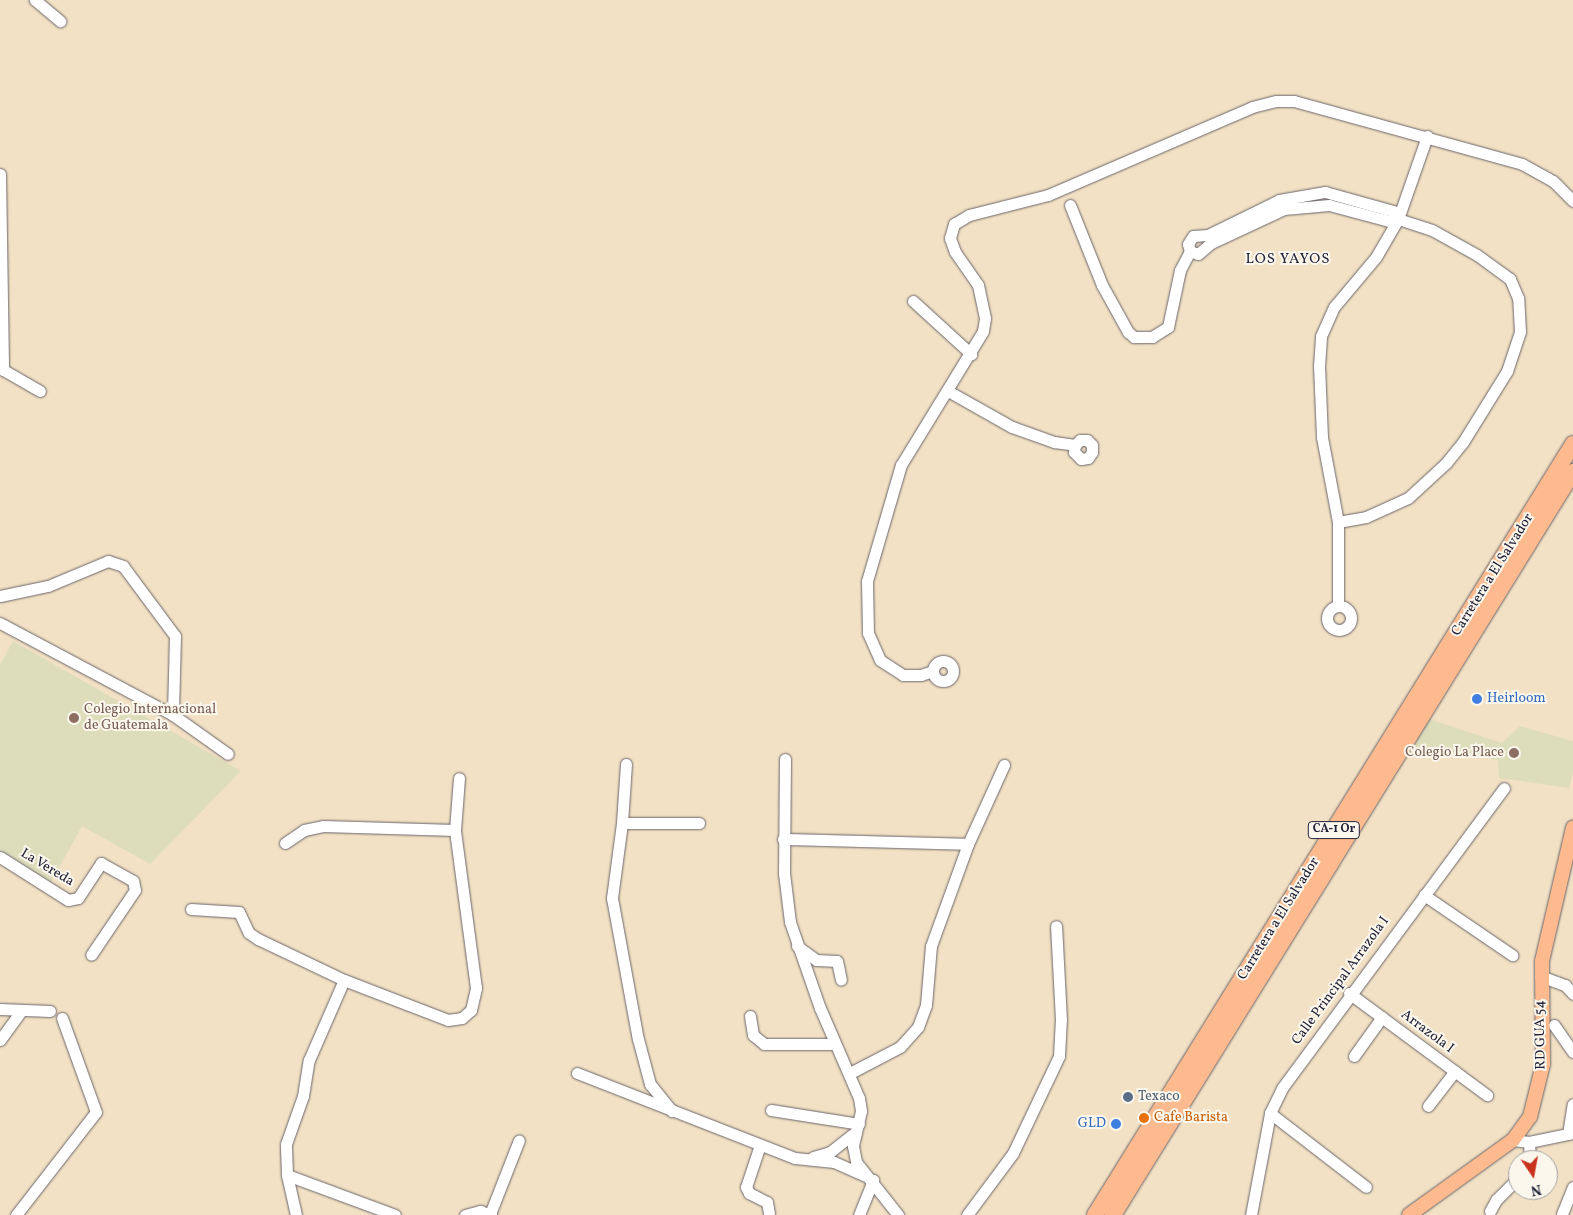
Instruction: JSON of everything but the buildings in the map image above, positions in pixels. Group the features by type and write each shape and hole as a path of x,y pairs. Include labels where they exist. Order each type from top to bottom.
{"highway":[{"name":"Carretera a El Salvador","path":"1094,1215 1573,444"},
{"name":"Carretera a El Salvador","path":"1113,1215 1573,472"}],"main road":[{"name":"RD GUA 54","path":"1409,1215 1513,1140 1530,1117 1541,1081 1544,1044 1540,976 1573,828"}],"street":[{"path":"35,0 60,21"},
{"path":"933,671 921,675 903,675 880,660 868,633 866,580 902,465 971,354 983,331 984,306 978,285 955,252 950,238 954,224 968,215 1048,195 1252,107 1276,101 1294,102 1427,136 1533,168 1553,181 1573,201"},
{"path":"1338,606 1338,522 1322,437 1319,366 1321,336 1334,307 1376,257 1398,219 1427,136"},
{"path":"0,174 2,369 40,391"},
{"path":"1070,205 1102,285 1128,332 1134,336 1152,337 1168,327 1180,270 1190,250 1188,244 1193,236 1208,235 1279,200 1298,196 1325,192 1349,197 1393,211 1398,219 1432,230 1470,250 1510,279 1518,298 1520,332 1507,371 1485,409 1446,463 1408,498 1390,508 1366,517 1338,522"},
{"path":"913,302 971,354"},
{"path":"948,390 1012,426 1054,442 1075,445"},
{"path":"0,596 48,586 108,561 123,566 175,636 173,715"},
{"path":"0,623 173,715 228,754"},
{"path":"785,759 783,839 785,883 797,946 834,1044 850,1074 859,1098 856,1162 873,1180 898,1215"},
{"path":"626,764 622,823 612,898 638,1039 650,1084 672,1111"},
{"path":"850,1074 900,1047 918,1027 926,1005 931,946 968,844 1004,766"},
{"path":"191,909 239,912 249,933 258,939 344,980 452,1021 462,1018 471,1010 476,988 455,830 459,778"},
{"name":"Calle Principal Arrazola I","path":"1251,1215 1270,1113 1282,1088 1349,993 1504,788"},
{"path":"622,823 699,823"},
{"path":"285,843 304,830 323,826 455,830"},
{"path":"783,839 968,844"},
{"name":"La Vereda","path":"0,857 68,900 78,898 101,864 136,885 91,955"},
{"path":"1424,895 1512,955"},
{"path":"967,1215 1013,1153 1059,1056 1061,1020 1056,926"},
{"path":"797,946 816,960 838,961 841,980"},
{"path":"1540,976 1565,985 1573,994"},
{"path":"296,1215 287,1175 286,1144 302,1096 309,1060 344,980"},
{"name":"Arrazola I","path":"1349,993 1487,1095"},
{"path":"0,1009 50,1011"},
{"path":"0,1040 22,1010"},
{"path":"750,1016 752,1035 764,1044 834,1044"},
{"path":"1354,1056 1382,1017"},
{"path":"16,1215 96,1112 62,1018"},
{"path":"1554,1025 1573,1052"},
{"path":"1428,1106 1455,1071"},
{"path":"577,1073 795,1158 834,1162 873,1180"},
{"path":"1513,1140 1529,1142 1571,1134 1573,1104"},
{"path":"771,1110 857,1129"},
{"path":"1270,1113 1366,1187"},
{"path":"809,1158 830,1152 857,1129"},
{"path":"465,1215 480,1211 491,1215 519,1140"},
{"path":"1529,1142 1529,1150"},
{"path":"760,1145 746,1188 749,1193 767,1202 769,1213"},
{"path":"287,1175 395,1215"},
{"path":"859,1215 873,1180"},
{"path":"1562,1214 1573,1187"},
{"path":"1490,1214 1496,1200 1508,1188"}],"shaded area":[{"name":"Colegio Internacional de Guatemala","path":"13,641 241,771 150,864 82,826 51,882 0,853 0,665"},
{"name":"Colegio La Place","path":"1429,719 1502,743 1520,726 1573,741 1573,772 1569,788 1499,778 1498,760 1411,746"}],"place":[{"name":"Heirloom","path":"1477,699"},
{"name":"Colegio Internacional de Guatemala","path":"74,718"},
{"name":"Colegio La Place","path":"1514,753"},
{"name":"Texaco","path":"1128,1097"},
{"name":"Cafe Barista","path":"1144,1118"},
{"name":"GLD","path":"1116,1124"}],"district":[{"name":"LOS YAYOS","path":"1288,260"}]}
